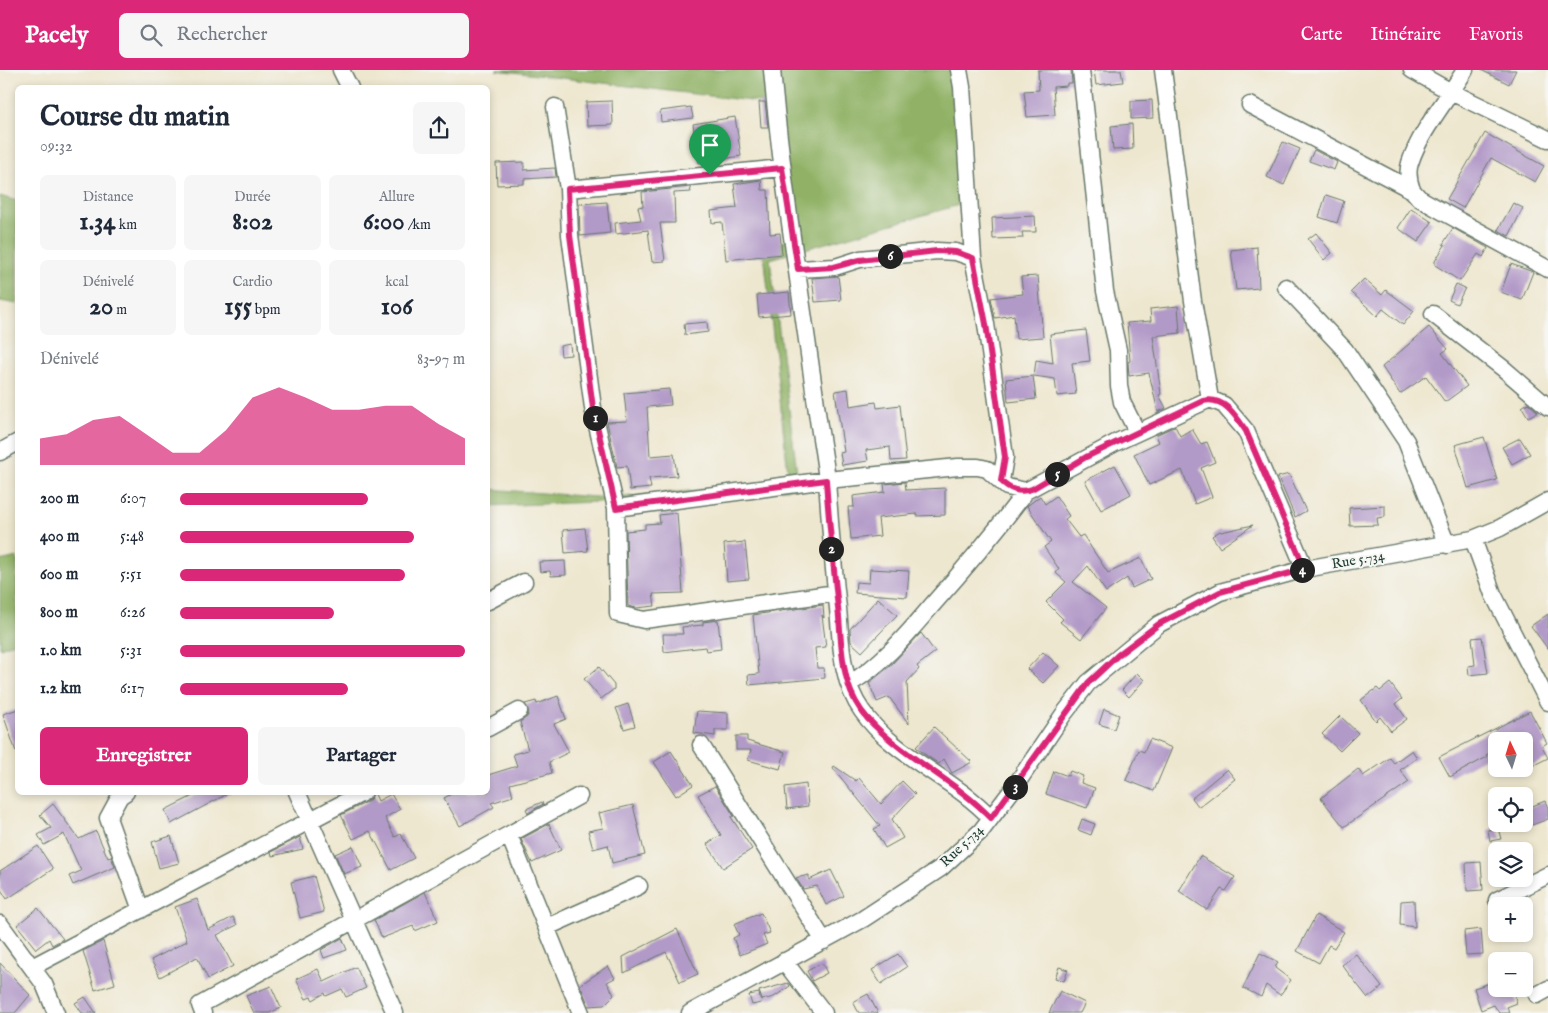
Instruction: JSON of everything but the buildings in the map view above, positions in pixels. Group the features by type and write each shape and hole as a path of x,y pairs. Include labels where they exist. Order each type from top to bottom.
{"street":[{"path":"342,70 349,85"},
{"path":"772,70 782,168 798,269 826,480 842,650 849,684 861,710 873,725 921,765 975,801 991,818"},
{"path":"959,70 962,87 973,258 986,324 1005,457 1001,481"},
{"path":"1081,70 1105,291 1119,359 1119,386 1122,402 1138,432"},
{"path":"1163,70 1192,292 1210,399"},
{"path":"1412,70 1451,92 1548,139"},
{"path":"1412,190 1409,179 1410,163 1465,70"},
{"path":"1250,104 1412,190 1426,202 1548,269"},
{"path":"555,107 568,189 570,235 593,408 616,508 618,614 644,620 836,593"},
{"path":"568,189 782,168"},
{"path":"798,269 834,267 860,260 937,251 956,252 973,258"},
{"path":"1286,287 1345,350 1406,441 1447,545"},
{"path":"1434,314 1504,369 1548,407"},
{"path":"849,684 869,670 902,639 954,580 1026,491 1086,457 1210,399 1224,404 1246,431 1305,569"},
{"path":"0,452 15,444"},
{"path":"616,508 826,480 978,466 987,469 1012,490 1026,491"},
{"name":"Rue 5.734","path":"690,1013 864,919 941,868 991,818 1082,689 1118,655 1159,624 1220,592 1305,569 1473,539 1500,528 1548,502"},
{"path":"1473,539 1493,594 1548,702"},
{"path":"490,600 524,582"},
{"path":"490,727 519,711"},
{"path":"701,745 824,940"},
{"path":"122,795 108,818 141,910"},
{"path":"299,795 395,1013"},
{"path":"32,967 358,795"},
{"path":"203,1013 200,1005 579,796"},
{"path":"509,835 581,1013"},
{"path":"1503,897 1548,875"},
{"path":"547,927 639,886"},
{"path":"0,924 44,984 56,1013"},
{"path":"784,962 824,1013"}],"green space":[{"path":"496,70 952,70 962,105 966,203 770,259 799,488 599,502 490,506 490,489 609,498 789,482 764,254 800,230 768,103"},
{"path":"0,196 15,200 15,304 0,301"},
{"path":"15,557 15,643 0,648 0,561"}],"route":[{"path":"782,168 798,269 827,268 860,260 937,251 956,252 973,258 986,324 997,412 1005,457 1001,481 1007,487 1020,491 1032,489 1086,457 1187,408 1210,399 1218,401 1235,415 1246,431 1305,569 1220,592 1159,624 1118,655 1088,683 1062,715 1013,789 991,818 975,801 921,765 873,725 861,710 851,692 842,650 826,480 616,508 593,408 570,235 568,189 710,175 782,168"}]}
